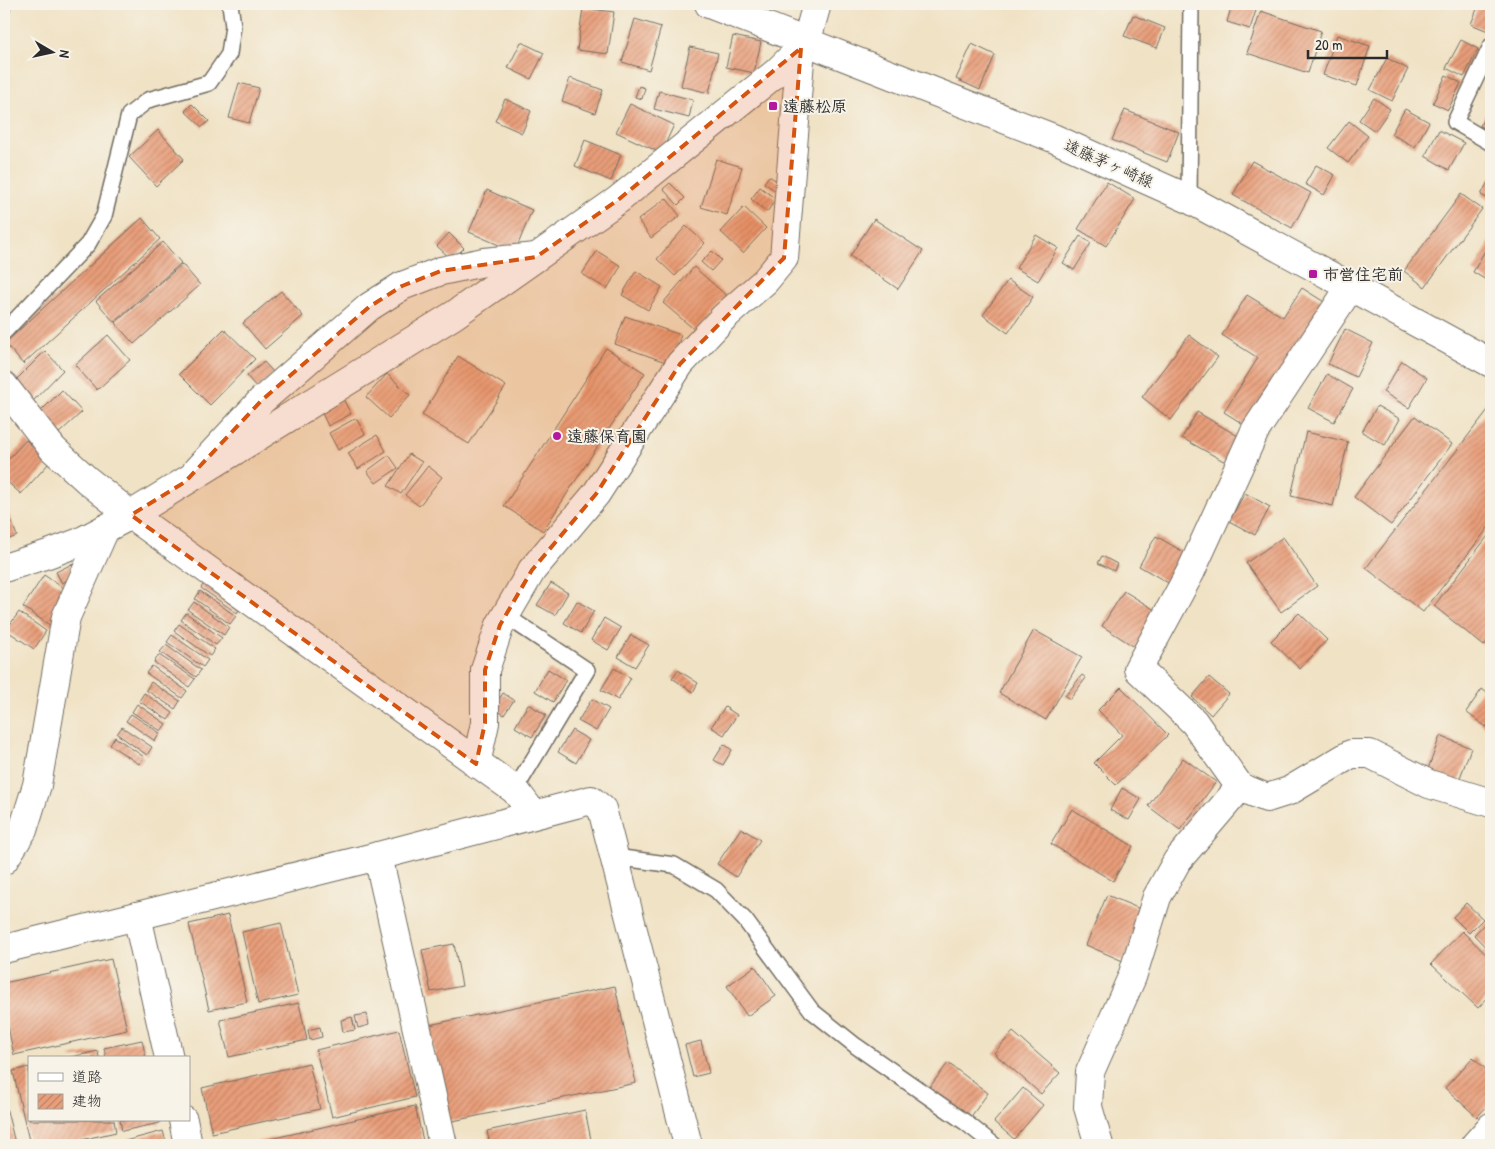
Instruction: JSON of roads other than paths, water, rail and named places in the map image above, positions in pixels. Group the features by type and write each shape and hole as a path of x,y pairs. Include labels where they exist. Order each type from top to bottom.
{"street":[{"name":"遠藤茅ヶ崎線","path":"709,4 804,45 1053,138 1189,199 1351,286 1488,355"},
{"path":"476,764 484,723 484,670 500,625 532,570 596,494 680,364 724,316 765,281 784,258 804,45 817,4"},
{"path":"4,568 72,545 131,515 454,315 618,200 777,72 804,45"},
{"path":"185,482 261,401 369,307 402,286 441,270 484,262 536,257"},
{"path":"1351,286 1255,431 1190,571 1138,669 1194,722 1240,787 1267,798 1289,791 1352,754 1370,754 1429,784 1491,803"},
{"path":"4,386 53,449 87,480 131,515 476,764 515,790 532,814"},
{"path":"4,860 23,830 37,785 66,617 105,529"},
{"path":"1099,1145 1088,1107 1090,1072 1132,977 1157,897 1177,861 1240,787"},
{"path":"4,949 378,856 590,800 602,809 688,1145"},
{"path":"378,856 443,1145"},
{"path":"137,916 169,1056"},
{"path":"183,1122 188,1145"},
{"path":"1475,1145 1491,1127"}],"lane":[{"path":"4,332 88,244 104,216 130,115 148,100 208,83 229,54 233,26 230,4"},
{"path":"1189,199 1191,4"},
{"path":"1491,46 1455,122 1491,143"},
{"path":"506,616 587,670 515,790"},
{"path":"615,857 674,866 716,890 745,920 812,1011 856,1046 965,1122 994,1145"}],"place":[{"name":"遠藤松原","path":"773,106"},
{"name":"市営住宅前","path":"1313,274"},
{"name":"遠藤保育園","path":"557,436"}]}
